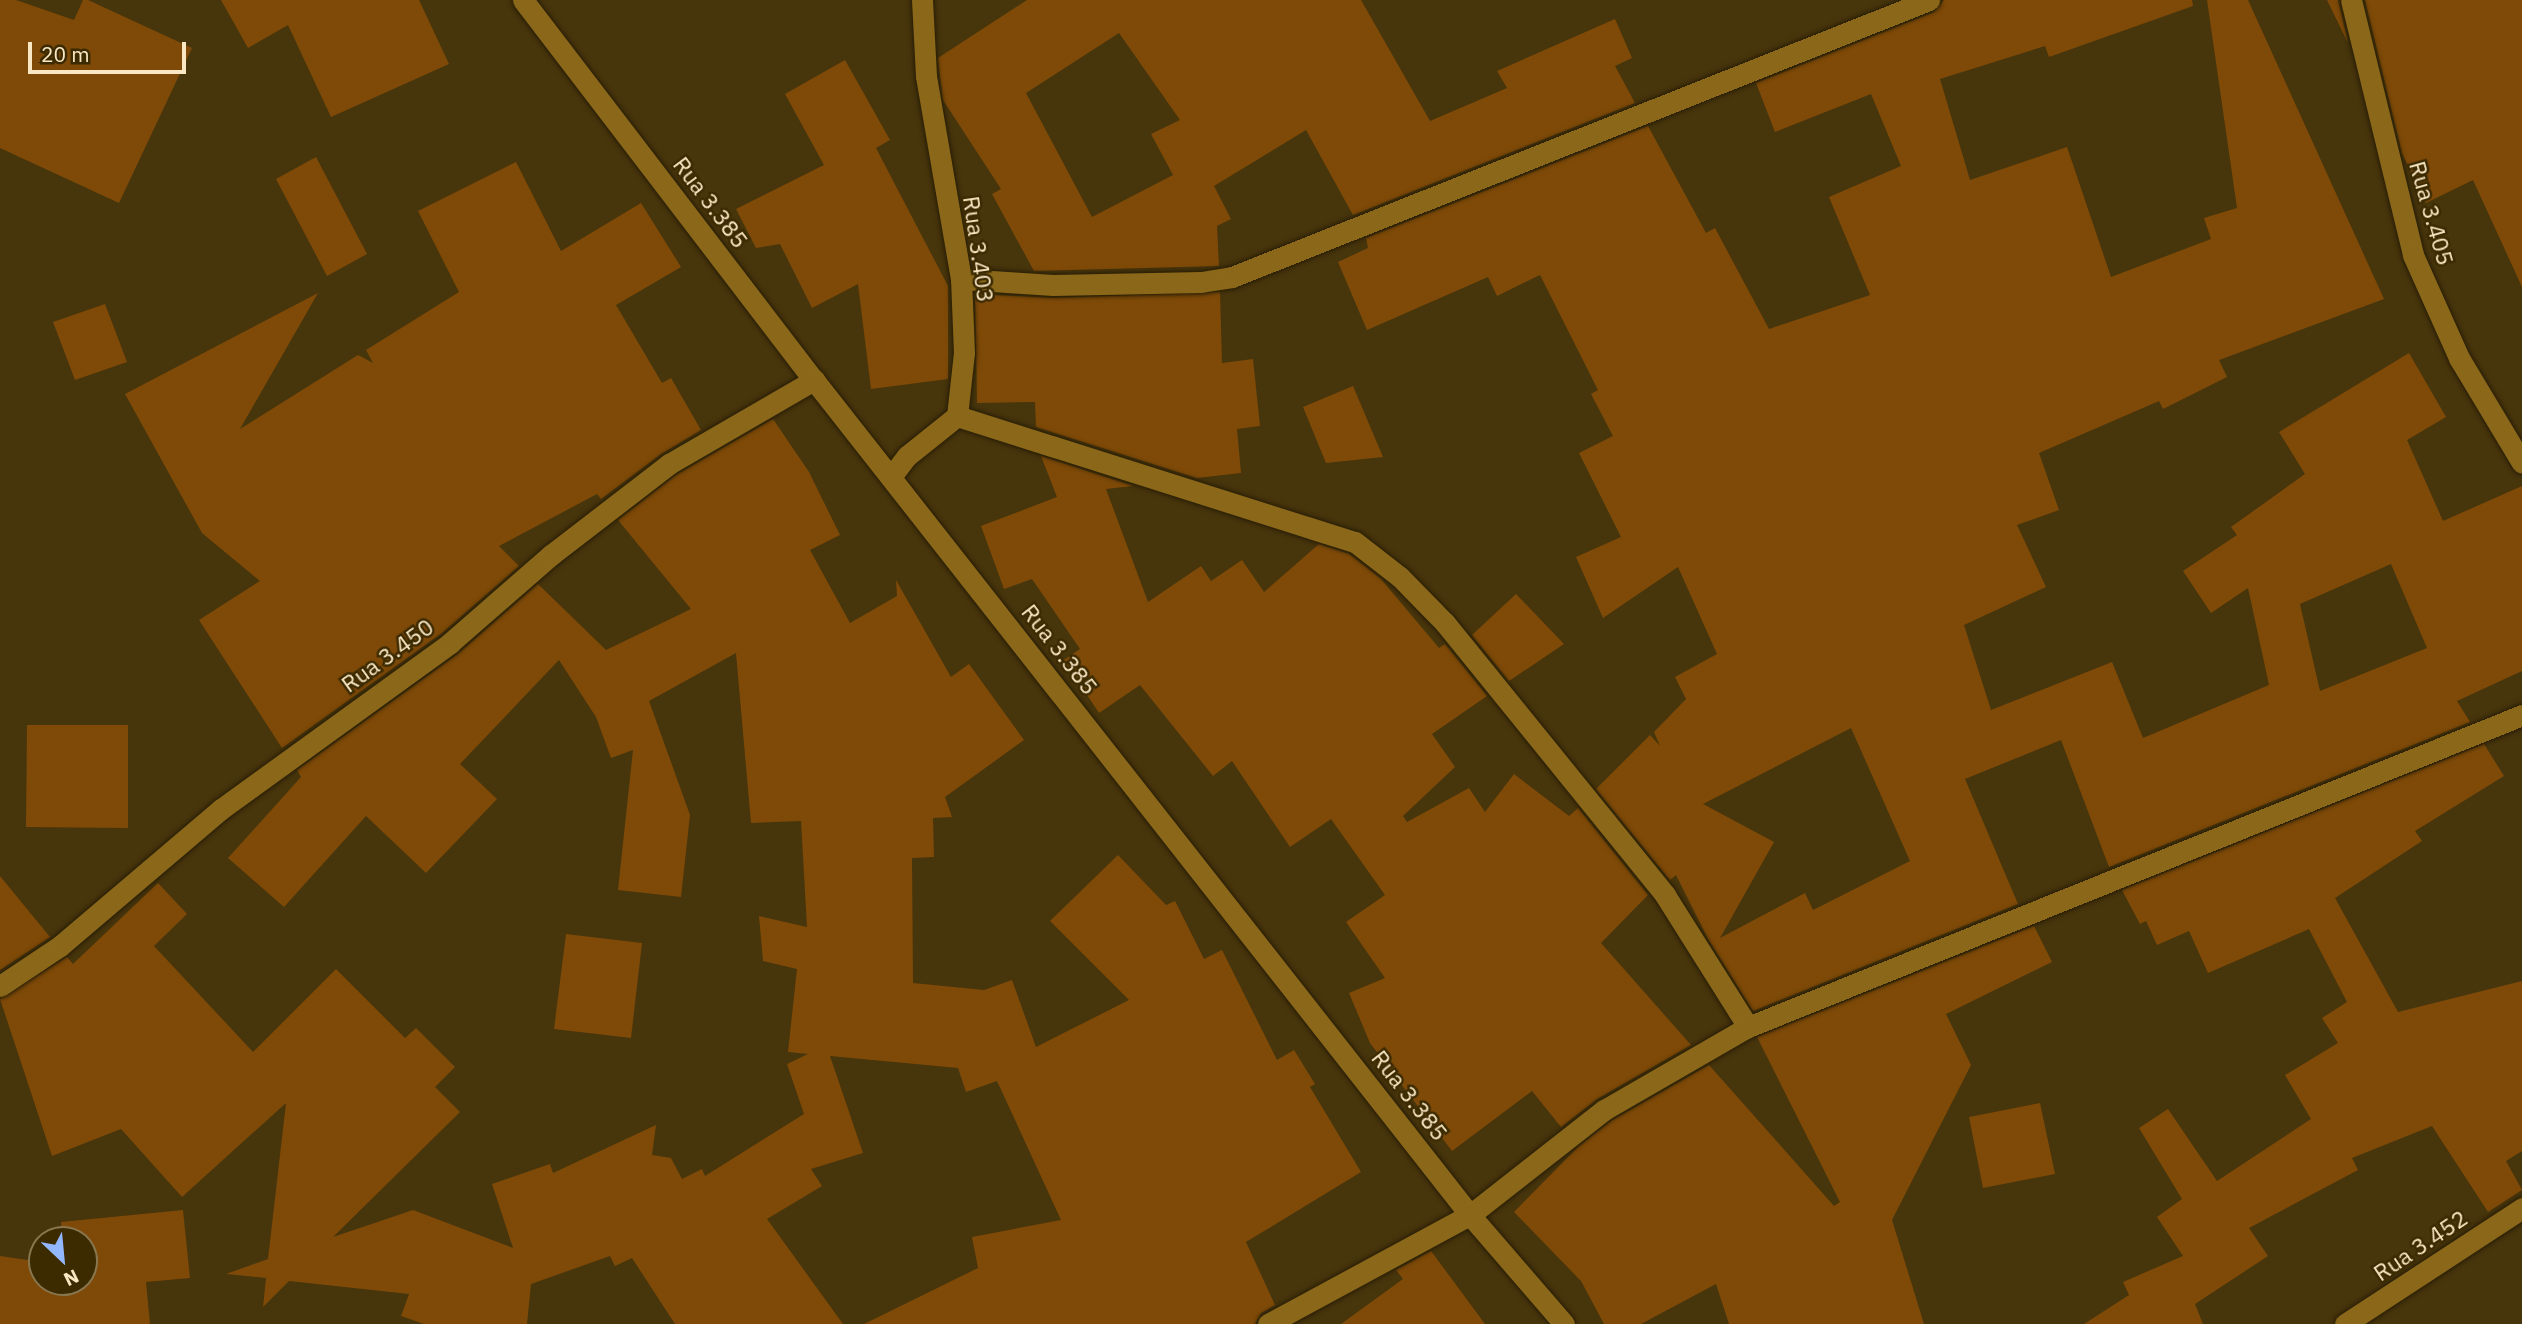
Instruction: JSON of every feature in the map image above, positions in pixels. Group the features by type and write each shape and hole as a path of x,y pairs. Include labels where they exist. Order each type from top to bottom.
{"street":[{"name":"Rua 3.385","path":"523,0 814,380 1470,1214 1564,1324"},
{"name":"Rua 3.403","path":"922,0 926,76 961,279 964,354 957,416"},
{"path":"961,279 1053,285 1233,278 1929,0"},
{"name":"Rua 3.405","path":"2351,0 2413,255 2459,358 2522,463"},
{"name":"Rua 3.450","path":"0,986 60,946 221,810 450,643 551,555 669,464 814,380"},
{"path":"891,477 907,456 957,416 1310,527 1364,550 1446,623 1665,895 1748,1027"},
{"path":"1268,1324 1470,1214 1604,1110 1748,1027 2522,715"},
{"name":"Rua 3.452","path":"2346,1324 2522,1208"}],"building":[{"path":"0,0 16,0 74,20 83,0 88,0 192,48 119,203 0,148"},
{"path":"221,0 419,0 449,64 331,117 288,25 248,48"},
{"path":"1027,0 1361,0 1430,121 1507,88 1497,71 1615,19 1632,58 1615,66 1635,103 1353,215 1306,130 1214,186 1231,219 1217,226 1219,266 1034,271 992,194 1001,189 943,100 938,58","holes":["1119,33 1180,120 1151,134 1173,175 1092,217 1026,93"]},
{"path":"1944,0 2192,0 2193,6 2049,57 2045,46 1940,79 1970,180 2067,147 2111,277 2211,239 2204,218 2237,208 2207,0 2248,0 2384,299 2219,360 2227,377 2163,409 2159,401 2039,453 2059,510 2017,525 2046,587 1964,625 1991,710 2112,662 2143,738 2269,685 2248,588 2211,613 2183,571 2237,535 2231,527 2305,474 2279,432 2409,353 2446,417 2407,440 2443,521 2522,486 2522,671 2457,701 2470,722 2109,867 2061,740 1965,779 2018,904 1753,1011 1707,937 1676,875 1670,880 1596,789 1650,735 1660,746 1654,732 1686,699 1675,677 1717,654 1678,567 1603,618 1576,557 1621,537 1579,453 1613,436 1591,394 1598,390 1540,275 1497,296 1488,277 1367,330 1338,262 1368,248 1366,238 1648,126 1706,233 1715,228 1769,329 1870,295 1829,197 1901,166 1871,94 1775,132 1756,83 1934,12","holes":["2391,564 2427,648 2320,691 2300,604","1851,728 1910,861 1813,910 1805,893 1720,938 1774,842 1703,804"]},
{"path":"2327,0 2338,0 2348,43"},
{"path":"2365,0 2522,0 2522,287 2473,180 2426,203 2402,153"},
{"path":"845,60 890,140 876,148 948,286 948,379 871,389 858,284 812,308 780,244 756,248 736,209 824,165 785,94"},
{"path":"316,157 367,254 327,276 276,179"},
{"path":"516,162 561,251 641,203 681,267 616,305 662,383 671,378 701,430 661,454 601,499 597,494 499,546 519,566 442,633 282,748 199,620 260,581 202,533 125,394 318,293 240,429 358,355 373,363 366,350 459,292 418,211"},
{"path":"1220,292 1222,363 1253,359 1260,426 1237,429 1241,473 1197,478 1036,427 1035,402 977,403 975,294 1053,298"},
{"path":"105,304 127,362 75,380 53,322"},
{"path":"1353,386 1383,457 1326,463 1303,407"},
{"path":"773,419 809,472 840,535 810,550 850,623 897,596 896,580 951,677 969,664 1024,740 945,797 952,817 933,818 934,857 912,858 913,983 984,990 1012,980 1036,1047 1129,1000 1050,921 1118,855 1166,905 1175,901 1204,959 1222,950 1277,1060 1294,1050 1315,1084 1310,1087 1361,1172 1246,1242 1275,1305 1261,1313 1255,1324 864,1324 978,1268 972,1237 1061,1220 997,1081 966,1092 958,1068 830,1056 863,1153 811,1169 822,1186 767,1219 843,1324 675,1324 632,1258 615,1266 610,1256 531,1284 527,1324 424,1324 401,1316 409,1294 289,1281 263,1307 266,1278 226,1274 268,1259 286,1103 182,1197 121,1129 52,1156 0,999 67,957 73,964 158,883 187,914 154,946 253,1052 336,969 405,1038 416,1028 455,1067 435,1087 460,1112 333,1237 413,1210 513,1248 492,1184 550,1164 553,1173 656,1125 652,1155 671,1158 682,1179 702,1169 705,1176 804,1114 787,1064 808,1054 788,1052 797,969 763,961 759,916 807,927 801,821 751,823 736,653 649,701 690,815 681,897 618,890 633,750 611,758 596,717 559,660 460,764 497,799 426,873 366,816 284,907 228,858 301,777 297,770 458,654 538,584 606,650 691,609 618,520 676,475"},
{"path":"1041,456 1133,486 1106,489 1148,602 1201,566 1211,581 1242,560 1264,592 1319,544 1349,554 1381,579 1439,648 1445,644 1487,696 1432,734 1455,767 1403,816 1407,822 1469,788 1485,812 1514,774 1569,816 1578,808 1648,895 1601,943 1691,1045 1597,1099 1561,1127 1532,1091 1452,1151 1370,1043 1349,993 1385,978 1346,922 1385,895 1331,819 1290,847 1232,761 1213,776 1140,685 1099,713 1064,660 1080,649 1032,579 1004,589 981,526 1057,497"},
{"path":"1516,594 1564,644 1509,681 1472,635"},
{"path":"27,725 128,725 128,828 26,827"},
{"path":"2484,744 2504,776 2415,831 2422,841 2335,898 2398,1012 2522,981 2522,1151 2506,1161 2522,1190 2488,1212 2432,1126 2352,1158 2358,1170 2249,1228 2268,1256 2195,1304 2203,1324 2084,1324 2129,1295 2123,1282 2183,1256 2157,1217 2182,1199 2139,1128 2168,1109 2217,1181 2311,1119 2285,1075 2338,1043 2322,1018 2347,1002 2309,929 2208,973 2189,931 2157,945 2146,921 2140,924 2122,890"},
{"path":"0,876 50,937 0,970"},
{"path":"2034,926 2052,962 1946,1014 1971,1065 1892,1220 1924,1324 1729,1324 1716,1284 1641,1324 1604,1324 1581,1281 1514,1212 1578,1147 1611,1121 1709,1065 1834,1206 1840,1202 1757,1037"},
{"path":"566,934 642,943 631,1038 554,1029"},
{"path":"2040,1103 2055,1174 1983,1188 1969,1117"},
{"path":"183,1210 190,1278 146,1282 150,1324 0,1324 0,1256 28,1260 28,1296 98,1296 98,1226 61,1226 61,1222"},
{"path":"1431,1251 1485,1324 1341,1324 1403,1279 1396,1270"}]}
